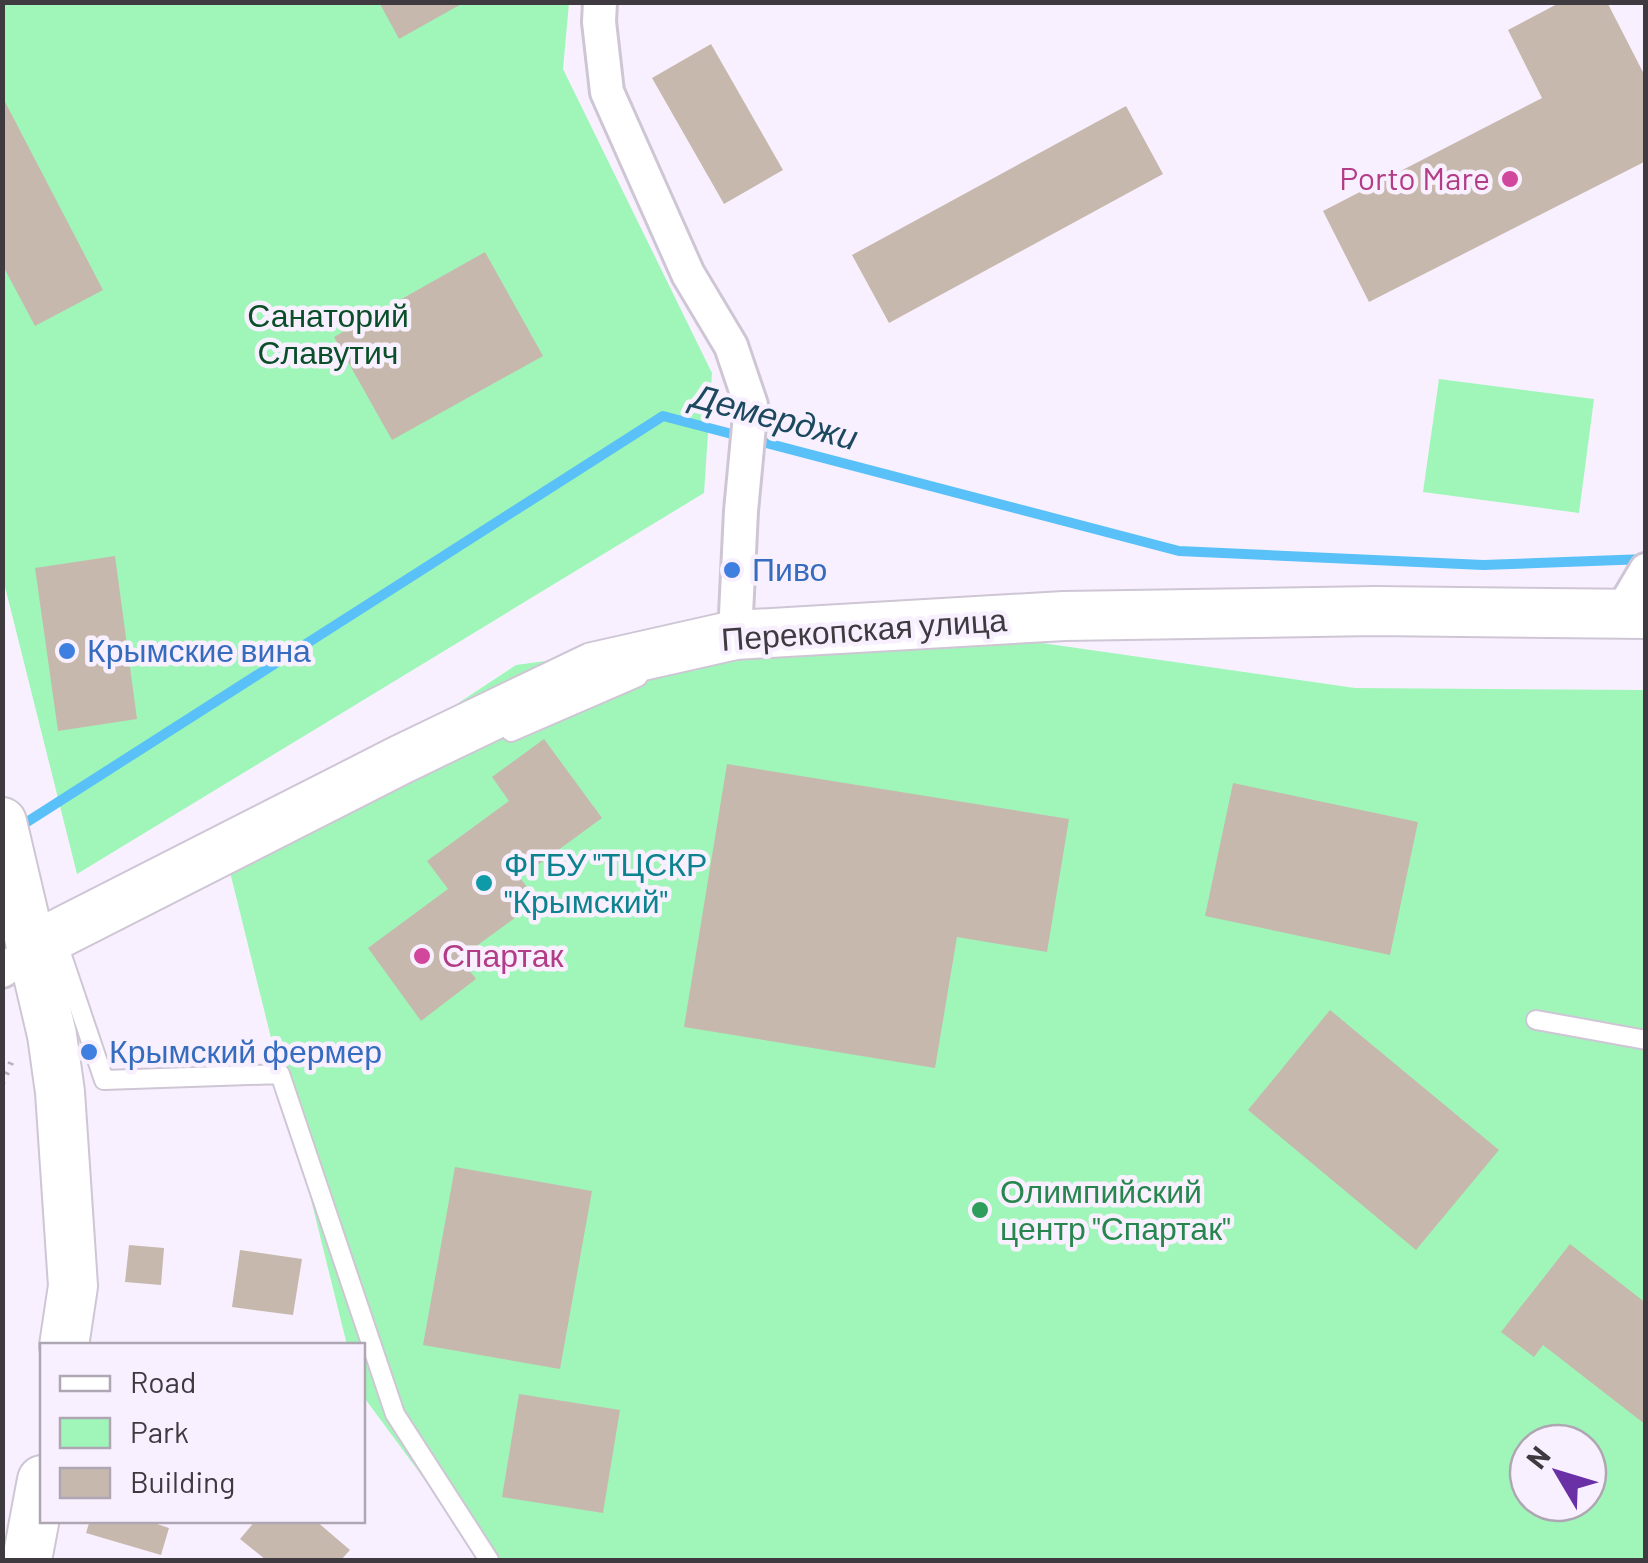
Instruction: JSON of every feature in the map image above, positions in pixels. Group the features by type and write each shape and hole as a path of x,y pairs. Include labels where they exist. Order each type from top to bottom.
{"street":[{"path":"600,2 608,92 688,274 731,346 751,405 735,634"},
{"path":"1633,614 1646,570"},
{"name":"Перекопская улица","path":"30,952 400,760 592,667 735,634 1083,615 1375,611 1633,614"},
{"path":"2,822 60,1092 73,1286 64,1343"},
{"path":"28,1560 40,1491"}],"lane":[{"path":"498,738 735,634"},
{"path":"408,777 30,952 104,1080 280,1074 395,1414 490,1560"},
{"path":"1536,1020 1646,1040"}],"green space":[{"name":"Санаторий Славутич","path":"2,3 569,3 563,69 712,373 704,493 77,874 3,579"},
{"path":"1439,379 1594,399 1579,513 1423,492"},
{"name":"Олимпийский центр \"Спартак\"","path":"793,607 1355,688 1645,690 1645,1560 484,1560 365,1399 365,1343 347,1343 226,856 516,665 735,635"}],"building":[{"path":"379,2 465,2 399,39"},
{"path":"1561,2 1607,2 1646,78 1646,161 1369,302 1323,211 1542,98 1508,30"},
{"path":"711,44 783,170 724,204 652,78"},
{"path":"2,96 103,290 35,326 2,264"},
{"path":"1126,106 1163,174 889,323 852,255"},
{"path":"485,252 543,356 392,440 334,337"},
{"path":"115,556 137,719 58,731 35,568"},
{"name":"ФГБУ \"ТЦСКР \"Крымский\"","path":"544,739 602,818 520,878 538,901 460,958 476,979 421,1021 368,948 448,889 427,861 509,801 492,777"},
{"path":"727,764 1069,819 1047,952 957,937 935,1068 684,1027"},
{"path":"1233,783 1418,822 1390,955 1205,916"},
{"path":"1330,1010 1499,1150 1416,1250 1248,1110"},
{"path":"455,1167 592,1191 560,1369 423,1345"},
{"path":"1570,1244 1646,1303 1646,1425 1543,1345 1534,1357 1501,1332"},
{"path":"129,1245 164,1248 161,1285 125,1282"},
{"path":"240,1250 302,1259 293,1315 232,1307"},
{"path":"519,1394 620,1410 603,1513 502,1497"},
{"path":"89,1523 154,1523 169,1528 161,1555 86,1533"},
{"path":"253,1523 318,1523 350,1550 341,1560 266,1560 240,1539"}],"waterway":[{"name":"Демерджи","path":"16,829 663,416 1179,551 1483,565 1646,559"}],"place":[{"name":"Porto Mare","path":"1510,179"},
{"name":"Пиво","path":"732,570"},
{"name":"Крымские вина","path":"67,651"},
{"name":"ФГБУ \"ТЦСКР \"Крымский\"","path":"484,883"},
{"name":"Спартак","path":"422,956"},
{"name":"Крымский фермер","path":"89,1052"},
{"name":"Олимпийский центр \"Спартак\"","path":"980,1210"}]}
